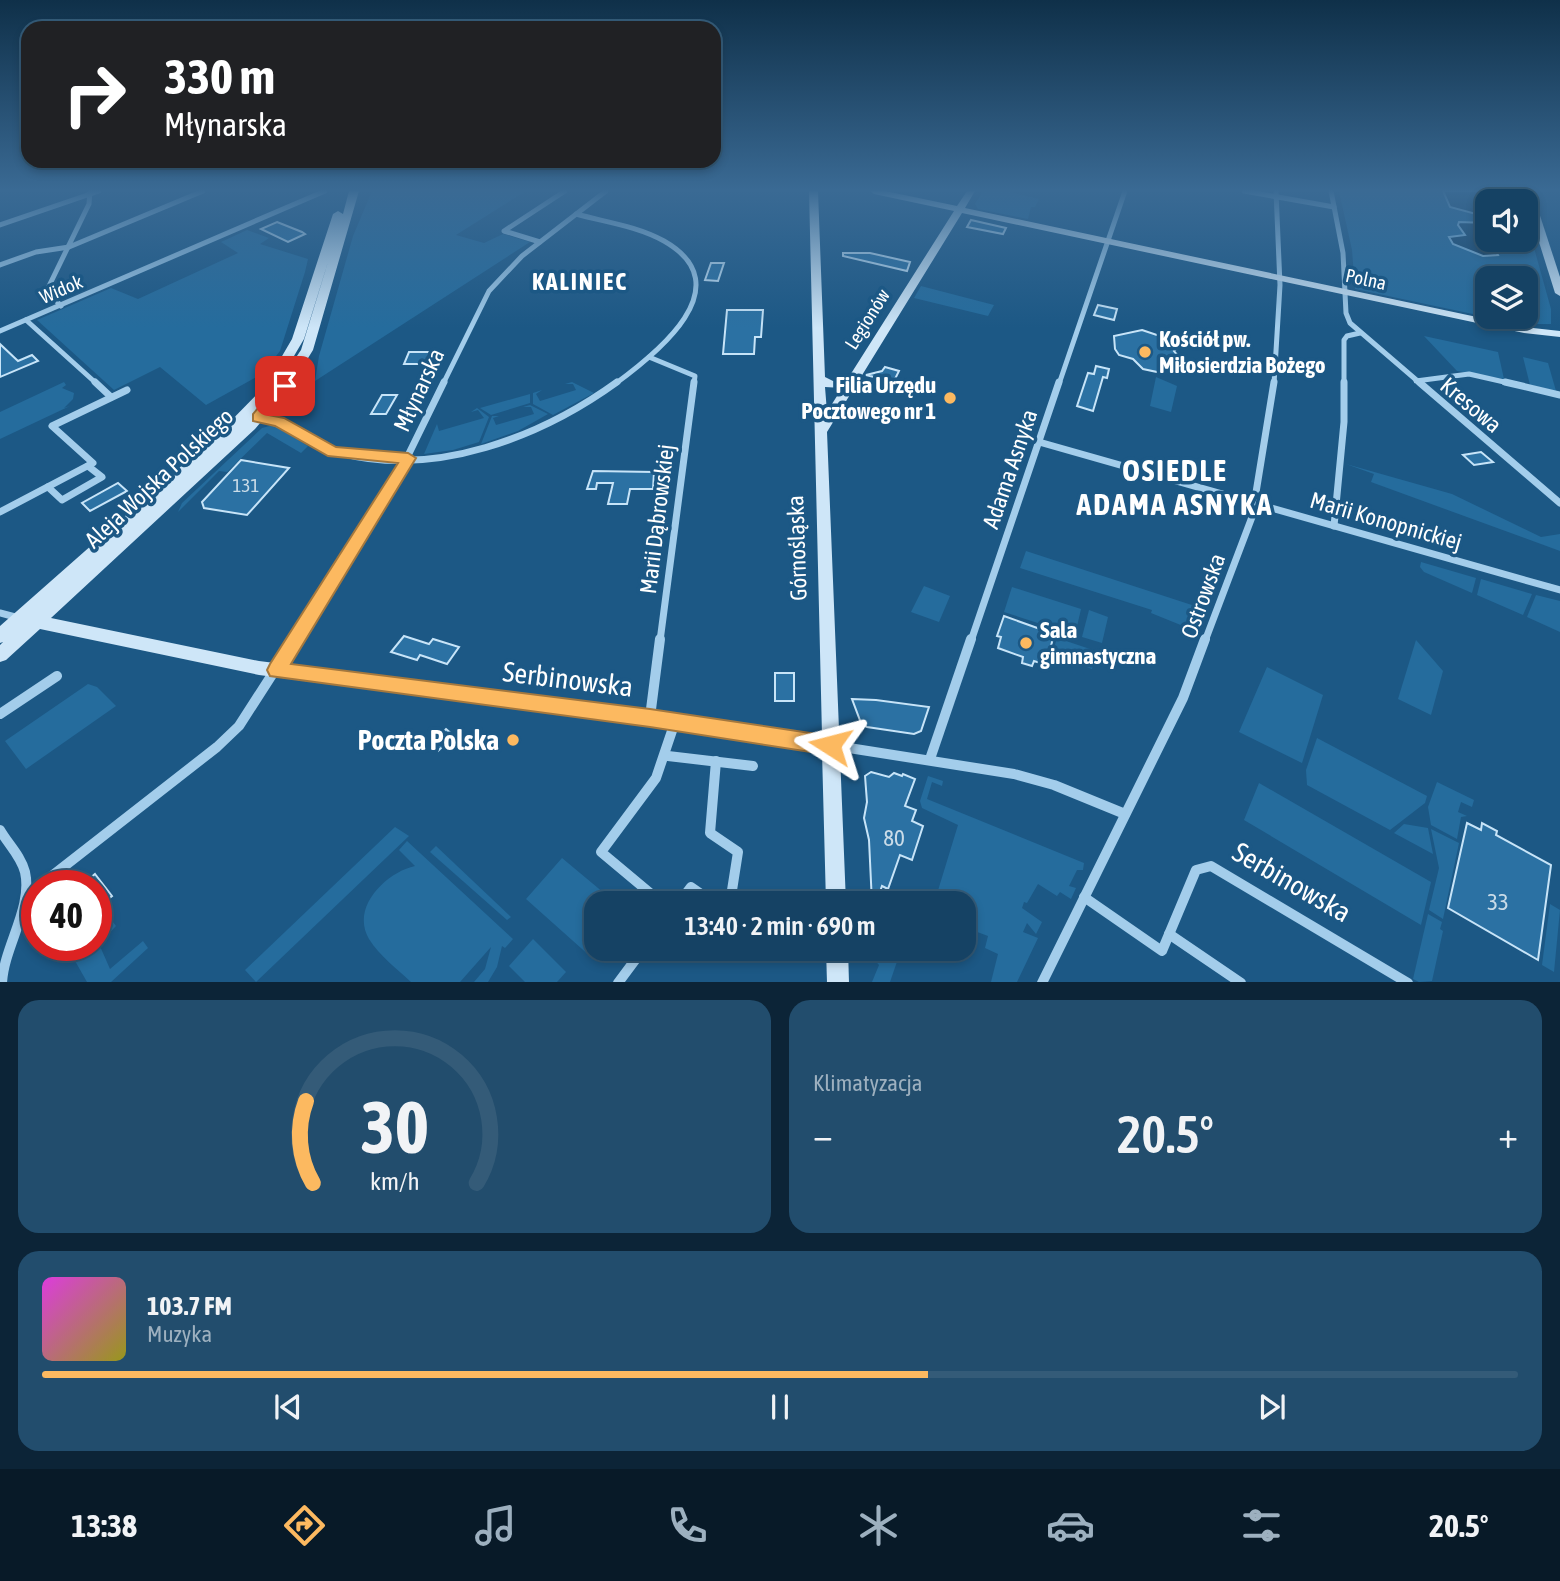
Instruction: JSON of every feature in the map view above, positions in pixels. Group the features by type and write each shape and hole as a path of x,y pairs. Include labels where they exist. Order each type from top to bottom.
{"street":[{"path":"61,306 49,293 49,286 73,237"},
{"path":"0,265 36,251 69,247 93,237"},
{"name":"Widok","path":"0,331 220,237"},
{"name":"Aleja Wojska Polskiego","path":"0,655 28,621 225,435 277,379 298,339 330,237"},
{"name":"Aleja Wojska Polskiego","path":"0,636 28,621 258,417 285,386 307,350 340,237"},
{"path":"521,237 540,242"},
{"name":"Młynarska","path":"58,870 230,736 254,706 408,458 485,298 501,276 547,237"},
{"path":"258,417 279,422 333,452 408,458 461,453 530,431 594,397 649,357 682,327 693,311 698,291 694,272 684,257 662,240 652,237"},
{"name":"Górnośląska","path":"814,237 836,891"},
{"name":"Legionów","path":"820,433 942,237"},
{"name":"Polna","path":"1086,237 1524,330 1560,340"},
{"name":"Adama Asnyka","path":"930,759 1111,237"},
{"name":"Ostrowska","path":"1042,982 1199,661 1255,504 1273,393 1280,279 1278,237"},
{"path":"1334,526 1344,422 1344,340 1346,336 1360,333 1347,316 1340,237"},
{"path":"1542,237 1560,293"},
{"path":"1552,237 1560,258"},
{"path":"26,320 111,397"},
{"name":"Polna","path":"1524,330 1560,334"},
{"name":"Kresowa","path":"1360,333 1560,503"},
{"path":"1560,334 1560,340"},
{"name":"Marii Dąbrowskiej","path":"649,357 695,376 650,718"},
{"path":"1416,381 1469,374 1560,394"},
{"path":"818,379 844,393"},
{"path":"0,512 93,463 52,426 127,390"},
{"path":"819,403 844,393"},
{"name":"Marii Konopnickiej","path":"1039,442 1560,590"},
{"path":"48,487 62,499 102,477 88,466"},
{"name":"Serbinowska","path":"0,613 28,621 276,670 675,721 930,759 1035,779 1125,814"},
{"path":"0,714 57,676"},
{"path":"648,891 601,852 649,793 668,756 675,721"},
{"path":"668,756 752,766"},
{"path":"716,761 710,834 738,852 732,891"},
{"path":"0,830 24,870"},
{"name":"Serbinowska","path":"1169,934 1196,870 1205,865 1220,871 1408,982"},
{"path":"1084,897 1161,951 1169,934 1241,982"},
{"path":"2,982 4,951 21,904"},
{"path":"618,982 634,961"},
{"path":"837,961 838,982"}],"shaded area":[{"path":"232,237 266,237 269,238 260,244 308,259 280,351 262,374 206,405 160,367 114,390 37,320 111,288 138,299 238,253 221,242"},
{"path":"353,237 462,237 484,243 497,237 513,237 530,242 315,381 319,356"},
{"path":"1349,237 1475,237 1475,252 1535,252 1551,309 1551,324 1538,324 1538,266 1475,266 1475,314 1355,289"},
{"path":"1449,237 1475,237 1475,252 1497,252 1498,255 1483,256 1453,244"},
{"path":"921,286 994,305 988,316 914,298"},
{"path":"1424,336 1498,352 1504,379 1457,371"},
{"path":"1523,357 1548,363 1556,391 1530,385"},
{"path":"1156,377 1177,386 1171,412 1150,406"},
{"path":"64,382 66,385 62,388 74,393 73,399 64,408 70,406 0,439 0,412"},
{"path":"572,382 594,393 553,415 533,404 533,393 542,390 536,394 540,401 576,390 573,384 565,384"},
{"path":"530,394 530,403 491,415 480,408"},
{"path":"530,405 548,414 518,431 481,444 492,416 499,416 493,418 496,425 534,414 531,407 523,407"},
{"path":"477,408 489,417 479,442 453,450 424,454 437,424 439,431 484,418 478,410 471,412"},
{"path":"273,425 308,446 301,453 267,433 227,472 219,471 178,512 182,503 262,428"},
{"path":"1346,464 1452,494 1541,537 1560,534 1560,551 1371,482 1374,474"},
{"path":"1026,551 1198,607 1193,630 1151,613 1152,610 1020,568"},
{"path":"1421,562 1476,578 1472,593 1424,572 1420,567"},
{"path":"1481,579 1532,594 1523,615 1477,595"},
{"path":"924,586 950,596 939,622 911,612"},
{"path":"1012,587 1081,609 1075,635 1004,612"},
{"path":"1536,595 1560,601 1560,632 1527,617"},
{"path":"1089,610 1108,617 1102,643 1082,637"},
{"path":"1057,638 1096,651 1092,669 1052,655"},
{"path":"1416,640 1443,671 1431,715 1398,699"},
{"path":"1267,667 1323,695 1302,763 1239,732"},
{"path":"88,684 97,687 116,706 26,769 5,741"},
{"path":"1317,738 1427,796 1425,803 1390,830 1307,785 1306,770"},
{"path":"928,776 943,781 942,786 932,782 927,799 1084,863 1083,870 1077,870 1069,886 1076,888 1071,899 1060,892 1057,896 1038,884 1027,903 1024,902 1022,908 1042,922 1036,934 1027,923 1023,932 1038,938 1017,982 991,982 998,954 985,948 988,936 976,932 976,891 938,891 958,825 922,808 920,801"},
{"path":"1437,782 1474,800 1472,807 1461,802 1458,812 1467,816 1461,817 1457,839 1431,825 1428,807"},
{"path":"1259,783 1431,882 1421,925 1244,820"},
{"path":"1404,824 1428,828 1433,854 1394,833"},
{"path":"395,827 409,836 256,982 245,970"},
{"path":"1431,829 1459,843 1443,919 1429,910 1439,868"},
{"path":"407,841 513,939 505,948 502,946 497,967 488,982 474,982 485,969 491,947 460,982 411,982 369,939 364,927 364,915 374,893 393,875 415,866 399,850"},
{"path":"436,846 511,917 507,920 430,852"},
{"path":"562,858 602,891 584,891 584,951 526,899"},
{"path":"1550,904 1560,910 1554,972 1542,965"},
{"path":"1428,914 1442,922 1440,929 1443,931 1432,981 1419,982 1413,979"},
{"path":"533,939 566,972 557,982 525,982 509,966"},
{"path":"143,941 148,948 111,982 87,982 75,961 106,961 110,969"},
{"path":"875,961 897,961 890,982 872,982 879,965"}],"building":[{"path":"277,237 299,237 288,242"},
{"path":"843,253 870,253 910,262 907,271 843,256"},
{"path":"711,263 724,263 718,281 705,280"},
{"path":"1098,305 1117,309 1114,320 1094,315"},
{"path":"727,310 763,310 761,337 755,337 754,354 723,354"},
{"name":"Kościół pw. Miłosierdzia Bożego","path":"1142,330 1163,337 1165,342 1171,341 1177,348 1174,351 1178,356 1176,360 1169,360 1162,373 1143,369 1133,359 1119,355 1115,349 1114,336"},
{"path":"0,344 18,361 32,355 38,361 0,377"},
{"path":"409,352 431,352 426,364 404,364"},
{"path":"1096,366 1109,369 1107,378 1103,377 1093,411 1077,406 1088,373 1094,374"},
{"path":"885,367 899,371 891,387 882,388 881,384 876,383 878,378 866,375 882,371"},
{"path":"382,395 397,395 386,414 371,414"},
{"path":"1481,452 1493,462 1474,465 1463,455"},
{"path":"241,460 289,468 247,515 204,508 202,502"},
{"path":"593,471 654,472 653,489 630,489 627,504 608,504 613,483 597,483 596,489 587,489"},
{"path":"118,483 127,491 90,511 82,503"},
{"name":"Sala gimnastyczna","path":"1004,616 1054,634 1049,654 1042,652 1040,663 1034,661 1032,666 1022,663 1023,657 998,648 1001,637 997,636"},
{"path":"404,636 429,644 433,639 459,647 447,664 420,655 417,660 391,652"},
{"path":"775,673 794,673 794,701 775,701"},
{"path":"852,699 929,707 921,731 914,734 867,727 861,723"},
{"path":"446,729 454,736 438,751 430,744"},
{"path":"871,772 889,777 894,773 915,779 905,806 916,810 912,821 923,826 912,860 900,855 888,889 882,886 880,891 871,891 869,840 864,818 867,802 865,776"},
{"path":"1467,823 1481,830 1482,823 1497,831 1496,835 1551,865 1538,960 1448,908"}],"place":[{"name":"Kościół pw. Miłosierdzia Bożego","path":"1145,352"},
{"name":"Filia Urzędu Pocztowego nr 1","path":"950,398"},
{"name":"Sala gimnastyczna","path":"1026,643"},
{"name":"Poczta Polska","path":"513,740"}],"district":[{"name":"KALINIEC","path":"580,281"},
{"name":"OSIEDLE ADAMA ASNYKA","path":"1175,487"}],"route":[{"path":"285,386 258,417 279,422 333,452 408,458 387,496 276,670 650,718 830,745"}]}
